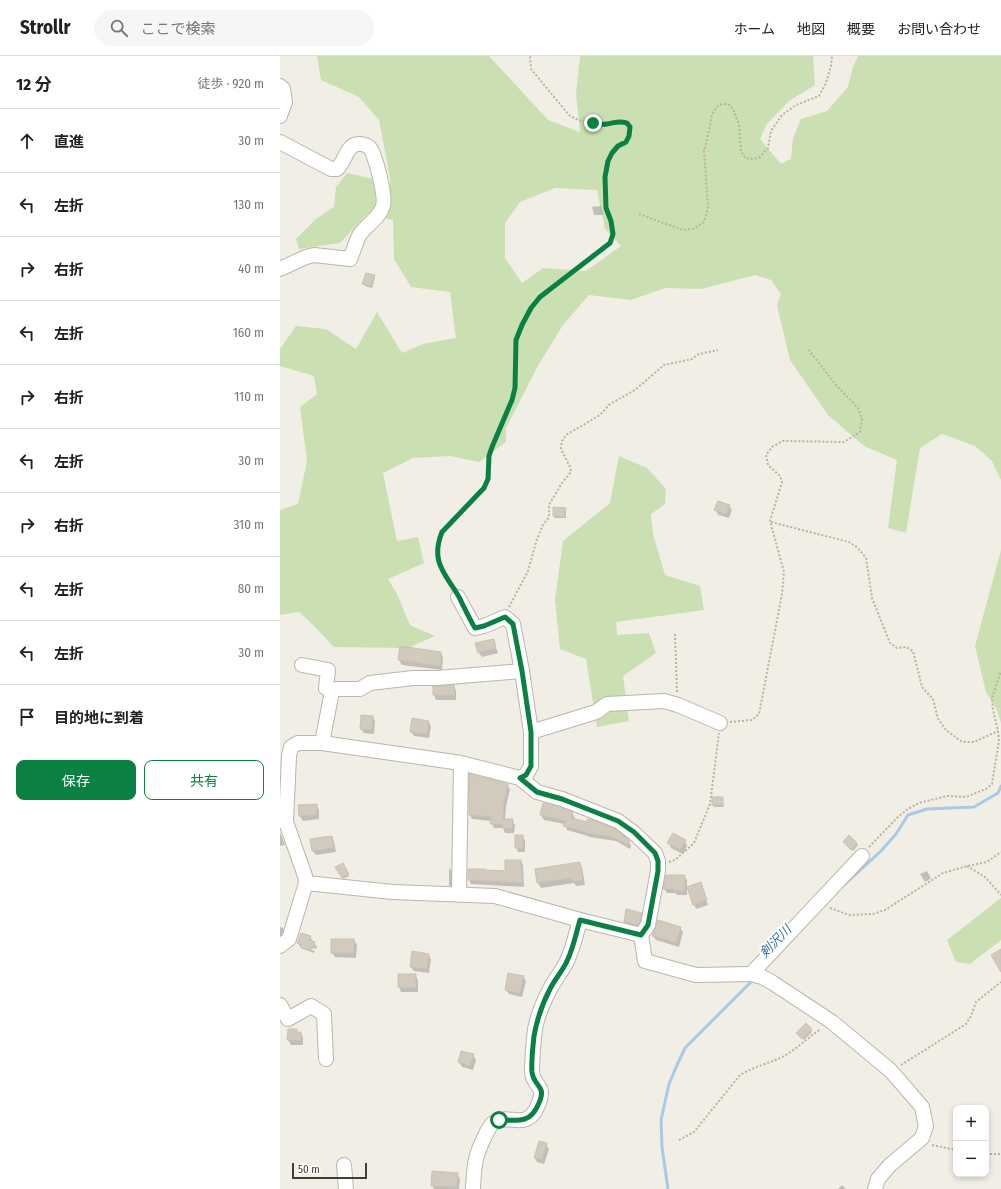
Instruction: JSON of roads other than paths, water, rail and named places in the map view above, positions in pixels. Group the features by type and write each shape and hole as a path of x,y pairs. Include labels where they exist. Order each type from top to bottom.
{"street":[{"path":"280,86 283,89 285,102 280,116"},
{"path":"280,142 331,169 337,169 341,165 348,151 354,145 361,144 369,146 374,153 384,197 384,205 359,235 350,259 314,255 306,257 280,270"},
{"path":"458,597 475,628 484,626 505,617 513,624 531,732 531,766 526,775 520,778"},
{"path":"302,665 328,670 326,688 332,691 336,689 360,689 370,683 413,678 437,678 522,671"},
{"path":"322,743 332,691"},
{"path":"531,732 596,712 608,704 664,701 678,705 720,723"},
{"path":"280,946 290,939 306,883 305,876 283,822 288,756 291,747 298,743 322,743 461,762 520,778 537,792 562,799 618,821 634,832 655,853 658,866 648,925 641,935 645,962 696,975 756,975 773,983 832,1022 891,1071 922,1107 926,1126 922,1138 890,1165 878,1179 875,1189"},
{"path":"459,894 461,762"},
{"path":"756,975 822,904 862,856"},
{"path":"306,883 393,892 495,896 580,920 641,935"},
{"path":"473,1189 475,1159 488,1128 494,1122 499,1120 524,1120 529,1118 538,1107 542,1094 541,1087 536,1083 532,1073 534,1036 540,1012 550,988 567,961 580,920"},
{"path":"280,1005 288,1020 311,1006 324,1014 326,1059"},
{"path":"344,1165 346,1189"}],"waterway":[{"name":"剣沢川","path":"844,885 881,851 896,834 908,815 927,809 974,807 998,793 1001,786"},
{"name":"剣沢川","path":"668,1189 662,1147 661,1120 669,1084 685,1048 754,979"}]}
